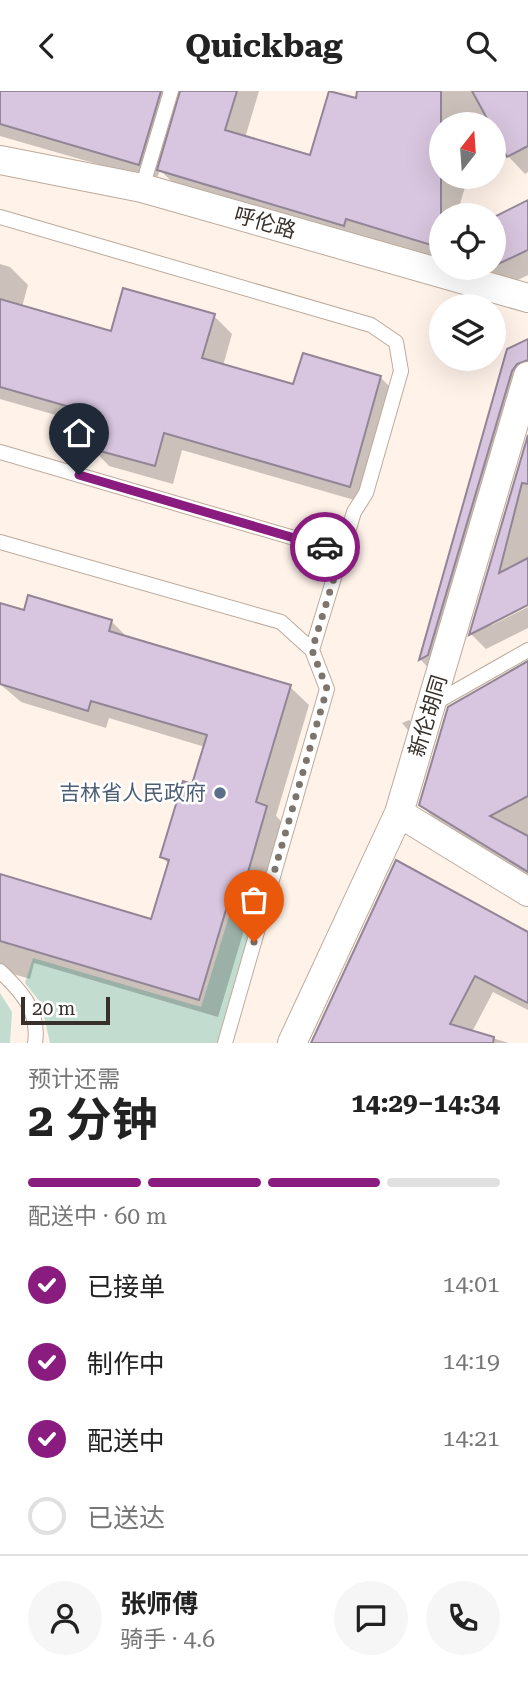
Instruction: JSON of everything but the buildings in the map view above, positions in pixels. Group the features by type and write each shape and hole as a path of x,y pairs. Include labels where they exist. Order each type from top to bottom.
{"street":[{"name":"呼伦路","path":"0,160 142,188 528,298"},
{"name":"新伦胡同","path":"292,1043 399,813 528,376"},
{"path":"399,813 528,892"}],"lane":[{"path":"142,188 171,91"},
{"path":"0,217 371,325 396,342 401,371 366,493 354,512 312,650"},
{"path":"0,452 342,552"},
{"path":"0,542 281,622 312,650 327,689 225,1043"},
{"path":"432,705 528,650"},
{"path":"0,971 27,998 37,1032 35,1043"}],"green space":[{"path":"237,891 250,894 256,909 217,1043 50,1043 41,1003 25,983 33,958 201,1007"},
{"path":"0,993 12,1012 10,1043 0,1043"}],"way so far":[{"path":"254,942 327,689 312,650 342,552 325,547"}],"place":[{"name":"吉林省人民政府","path":"220,793"}],"route":[{"path":"79,475 325,547"}]}
